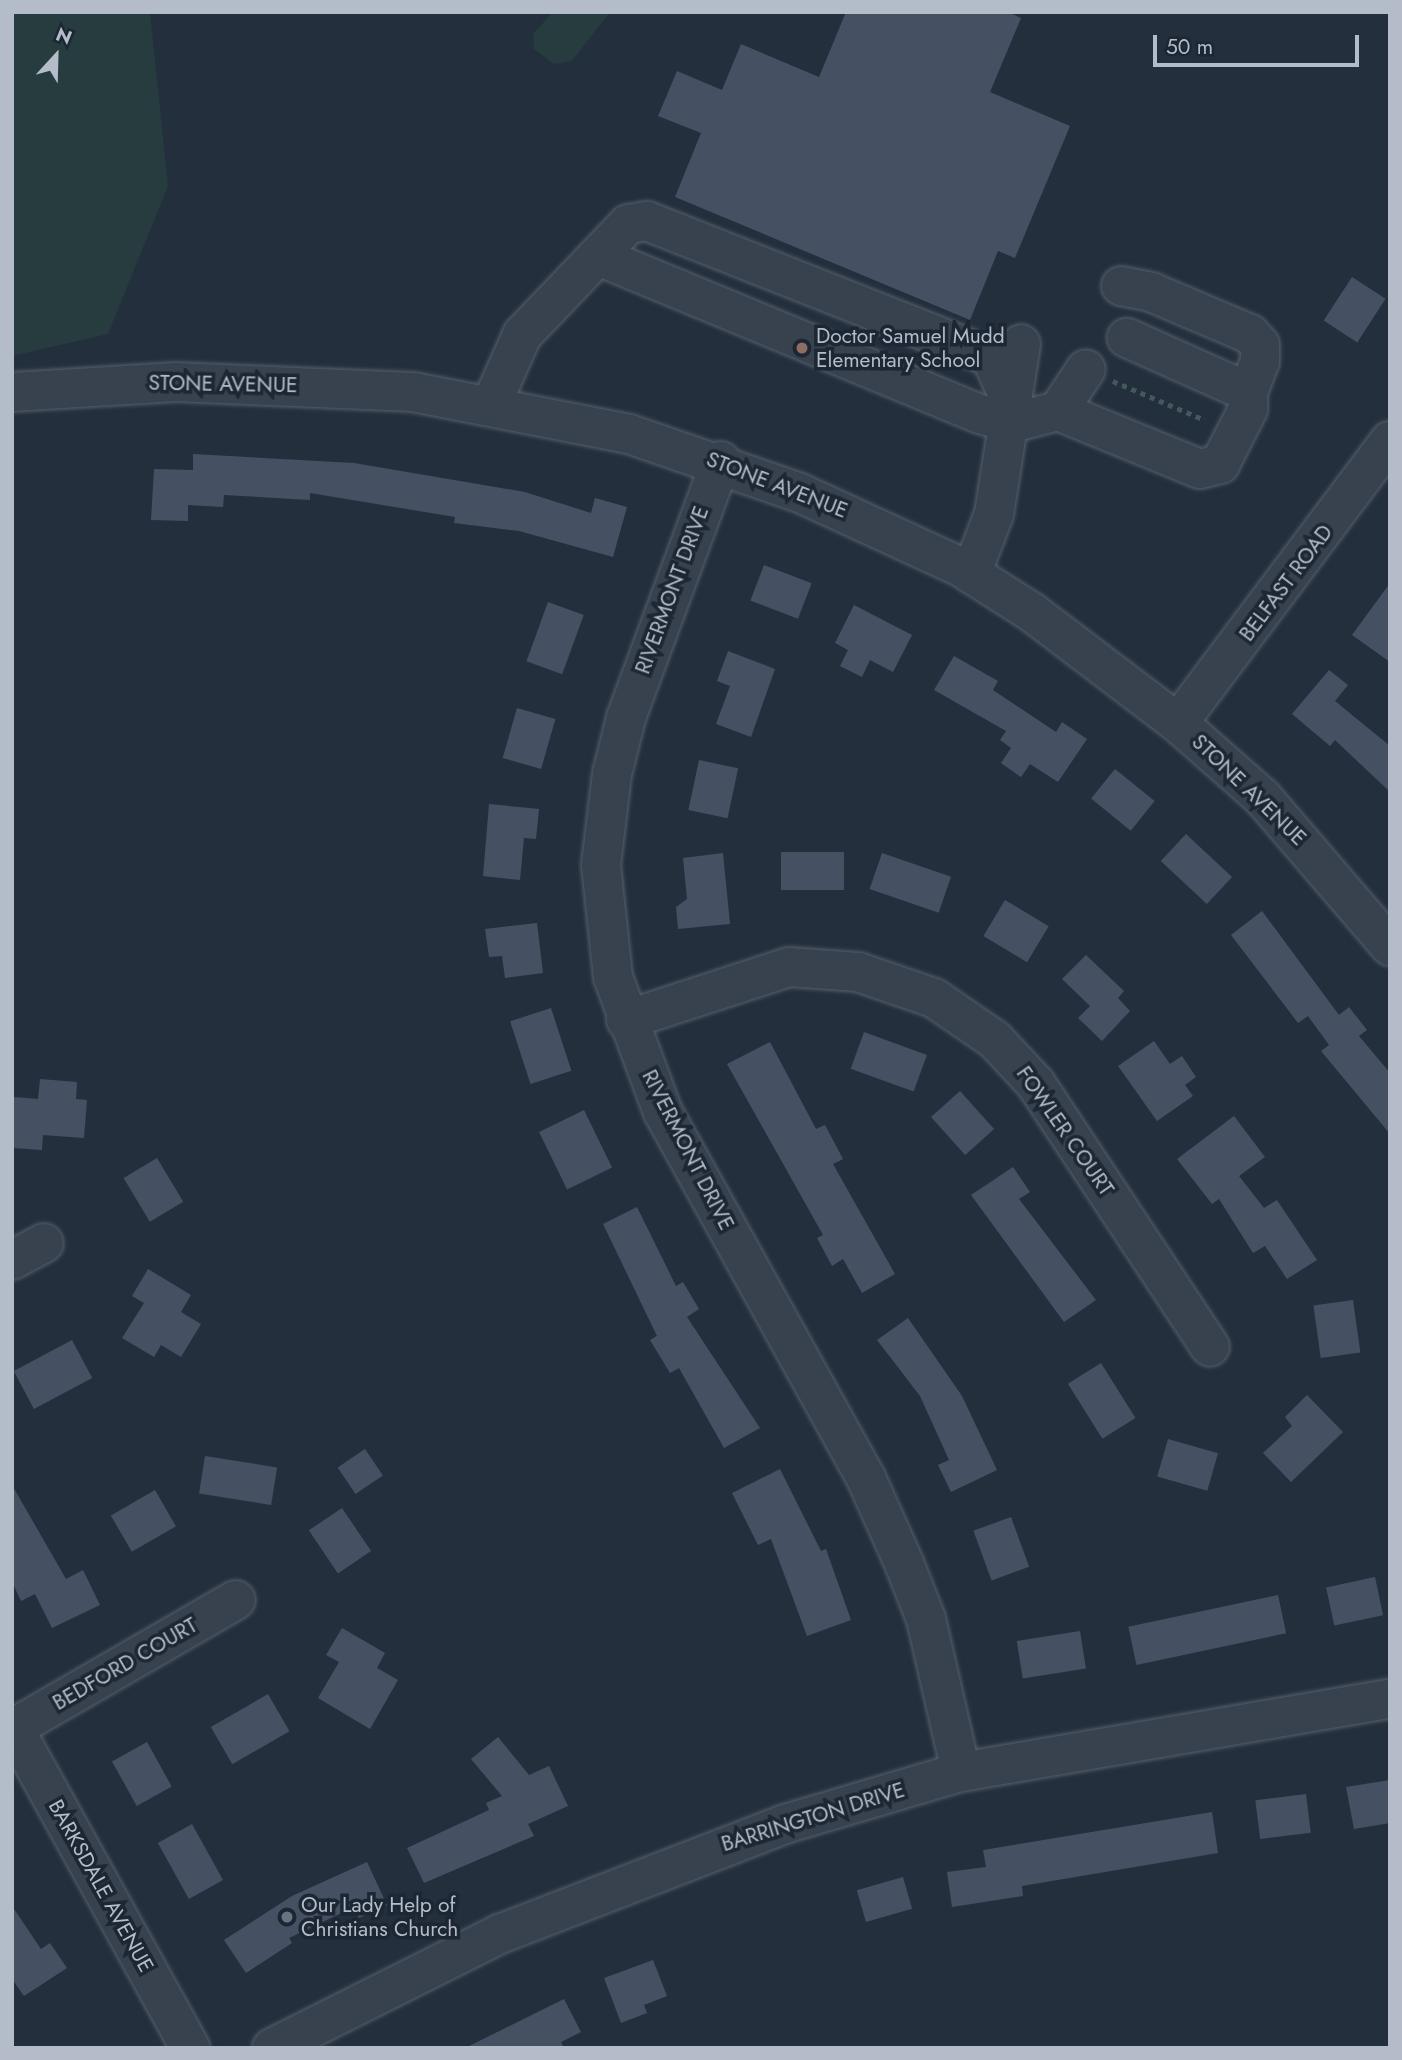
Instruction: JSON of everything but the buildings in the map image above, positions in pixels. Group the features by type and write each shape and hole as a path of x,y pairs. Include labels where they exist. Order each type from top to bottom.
{"street":[{"path":"491,405 522,335 628,224 648,221 991,357 1011,413"},
{"path":"598,256 1011,413 1058,411 1200,469 1220,464 1231,447 1260,361 1260,345 1250,334 1151,292 1121,286"},
{"path":"1127,338 1248,392"},
{"path":"971,574 989,534 1021,344"},
{"path":"1058,411 1093,372"},
{"name":"STONE AVENUE","path":"12,392 241,384 413,392 491,405 720,461 880,527 971,574 1178,723 1263,798 1390,946"},
{"name":"BELFAST ROAD","path":"1178,723 1390,442"},
{"name":"RIVERMONT DRIVE","path":"720,461 626,718 612,774 603,900 626,1020 663,1112 866,1478 926,1619 961,1772"},
{"name":"FOWLER COURT","path":"626,1020 789,967 858,972 934,998 995,1040 1036,1084 1210,1346"},
{"name":"BEDFORD COURT","path":"13,1726 236,1600"},
{"name":"BARRINGTON DRIVE","path":"272,2048 583,1898 725,1844 961,1772 1390,1699"},
{"name":"BARKSDALE AVENUE","path":"13,1726 190,2048"}],"path":[{"path":"1093,372 1220,427"}],"green space":[{"path":"12,12 150,12 168,186 108,334 12,356"},
{"path":"553,12 610,12 572,61 554,64 534,49 533,34"}],"place":[{"name":"Doctor Samuel Mudd Elementary School","path":"802,348"},
{"name":"Our Lady Help of Christians Church","path":"287,1917"}]}
